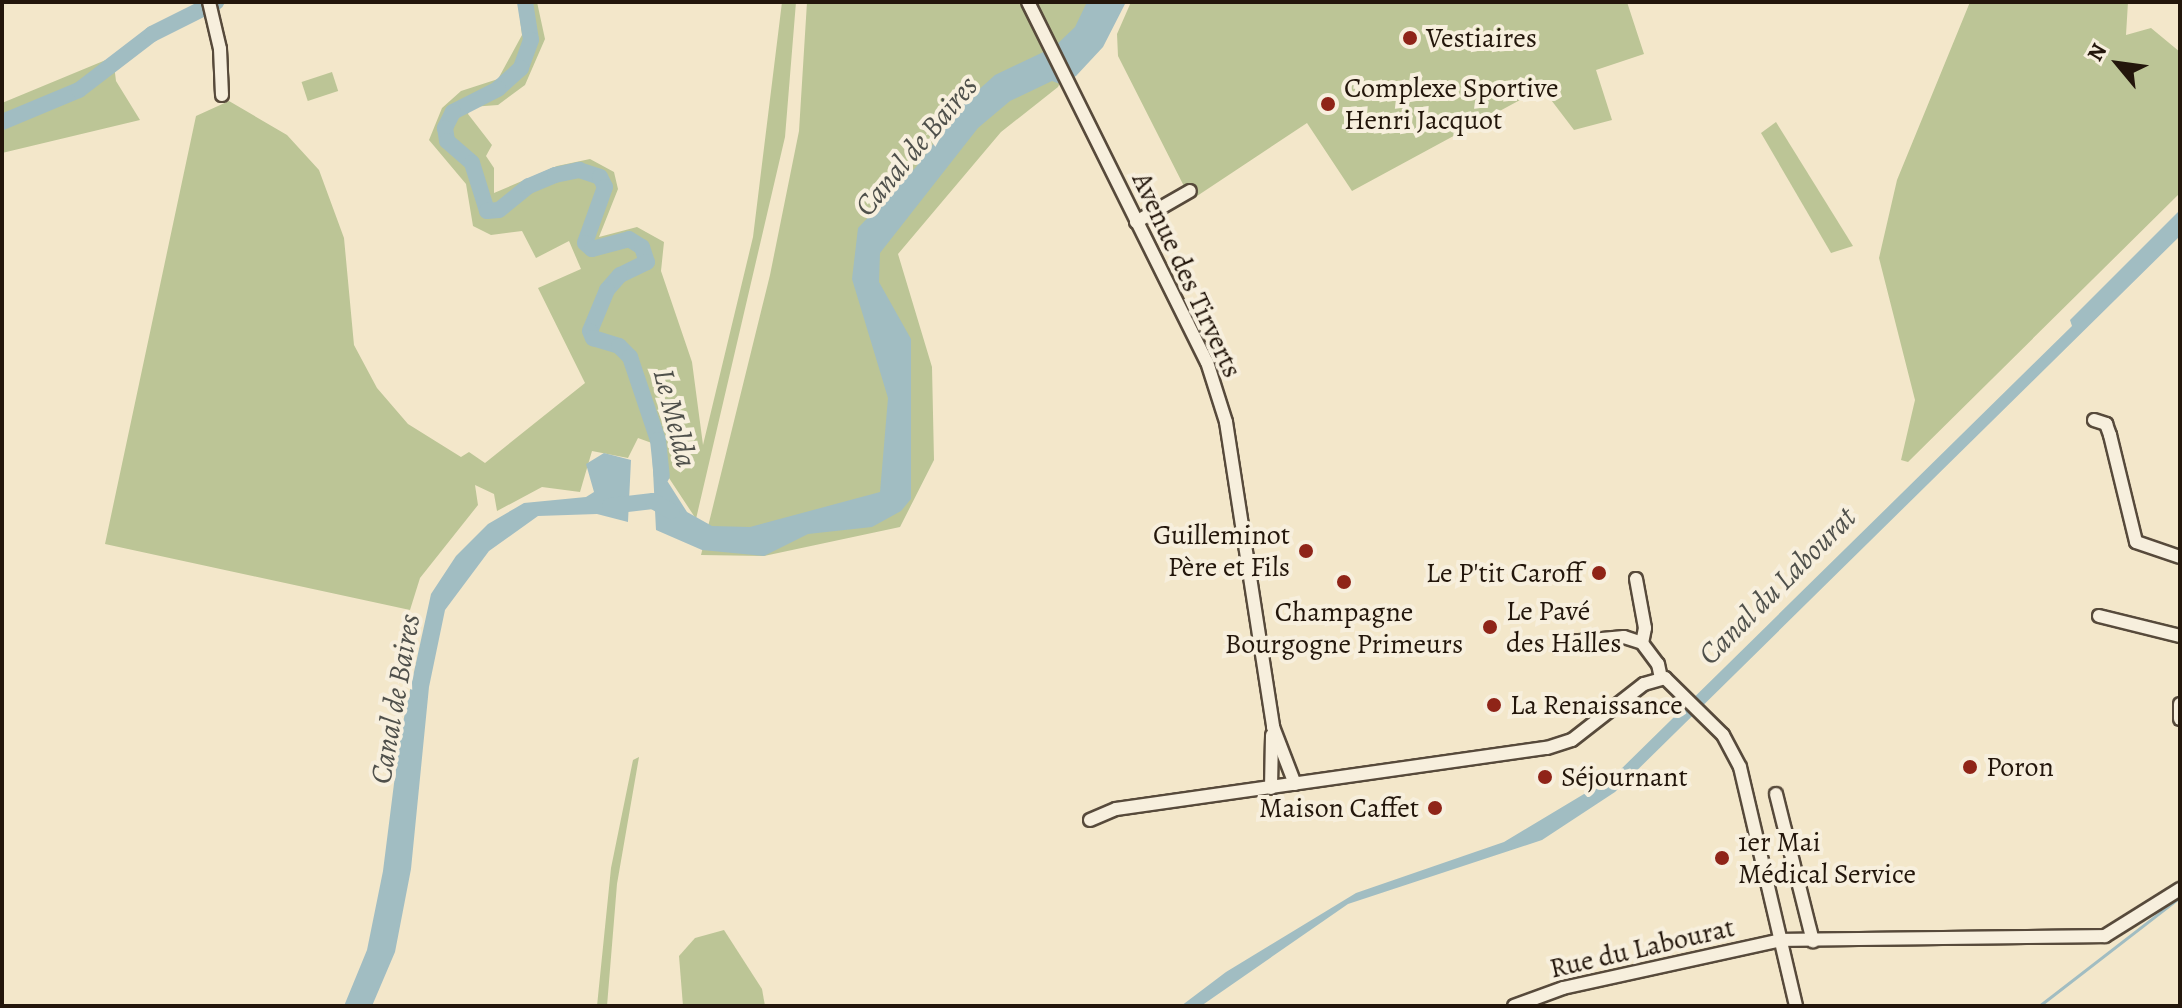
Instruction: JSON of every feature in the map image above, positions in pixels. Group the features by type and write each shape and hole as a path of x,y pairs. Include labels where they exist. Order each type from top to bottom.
{"street":[{"path":"209,2 222,95"},
{"name":"Avenue des Tirverts","path":"1028,2 1207,362 1226,422 1273,727 1271,788"},
{"path":"1136,222 1190,191"},
{"path":"2094,420 2106,424 2110,435 2136,542 2180,557"},
{"path":"1636,579 1645,628 1642,643"},
{"path":"2099,616 2180,636"},
{"path":"1569,642 1624,637 1642,643 1658,664 1661,678"},
{"path":"1090,820 1116,809 1559,744 1599,724 1644,684 1661,678 1672,680 1702,710 1740,767 1796,1006"},
{"path":"2180,704 2180,719"},
{"name":"Avenue des Tirverts","path":"1273,727 1295,784"},
{"path":"1776,794 1813,941"},
{"name":"Rue du Labourat","path":"1514,1006 1563,988 1781,940 2105,936 2180,889"}],"green space":[{"path":"518,2 537,2 545,39 525,85 498,105 471,107 468,114 492,145 486,156 494,168 494,193 557,166 590,159 614,172 618,189 599,237 637,227 664,242 661,271 692,362 703,445 753,237 782,2 796,2 785,137 696,519 667,475 660,446 638,438 628,458 592,451 580,492 542,487 497,511 494,494 475,485 478,505 420,578 410,610 105,544 196,116 229,101 287,135 319,170 344,238 354,345 377,388 408,424 461,457 469,452 485,463 585,383 538,288 581,269 569,241 536,258 522,231 491,235 473,226 466,184 429,140 442,108 461,91 498,79 522,35"},
{"path":"807,2 1100,2 1058,87 1001,132 898,254 932,367 934,460 900,527 764,556 701,555 770,275 799,131"},
{"name":"Complexe Sportive Henri Jacquot","path":"1131,2 1627,2 1644,54 1596,70 1612,120 1574,130 1542,88 1352,191 1307,123 1191,200 1118,56 1117,34"},
{"path":"1970,2 2128,2 2126,35 2151,28 2180,52 2180,193 1908,462 1901,460 1915,400 1879,258 1897,180"},
{"path":"113,57 116,81 140,120 2,153 2,103"},
{"path":"332,72 338,91 308,101 302,82"},
{"path":"1776,122 1853,246 1831,253 1761,133"},
{"path":"639,757 617,884 607,1006 597,1006 611,868 633,760"},
{"path":"724,930 762,989 765,1006 683,1006 679,956 695,938"}],"water":[{"path":"1087,2 1126,2 1103,47 1076,76 1060,84 1052,81 1010,101 978,128 880,253 879,282 911,339 911,499 901,511 872,527 808,534 764,556 702,550 656,530 652,451 667,460 666,479 687,512 712,526 750,527 880,492 888,398 852,279 858,228 916,167 964,103 995,75 1054,47 1075,27"},
{"path":"2180,210 2180,236 1615,792 1542,840 1348,904 1201,1006 1181,1006 1226,972 1356,893 1504,842 1614,776 2072,326 2070,320"},
{"path":"604,453 631,460 628,522 597,514 538,516 489,551 445,610 429,687 411,869 395,952 372,1006 344,1006 367,950 383,871 400,736 431,594 456,556 488,524 524,503 586,497 594,492 586,464"}],"waterway":[{"name":"Le Melda","path":"2,122 79,90 152,34 216,2"},
{"name":"Le Melda","path":"525,2 531,40 521,68 498,89 453,112 445,128 447,141 472,163 487,211 499,210 529,186 555,175 579,170 600,177 605,187 585,243 592,249 629,239 642,247 647,262 620,275 607,290 590,331 593,338 619,346 630,357 658,440 662,476"},
{"name":"Canal de Baires","path":"610,506 653,501 671,511"},
{"path":"2039,1006 2180,897"}],"place":[{"name":"Vestiaires","path":"1410,38"},
{"name":"Complexe Sportive Henri Jacquot","path":"1328,104"},
{"name":"Guilleminot Père et Fils","path":"1306,551"},
{"name":"Le P'tit Caroff","path":"1599,573"},
{"name":"Champagne Bourgogne Primeurs","path":"1344,582"},
{"name":"Le Pavé des Halles","path":"1490,627"},
{"name":"La Renaissance","path":"1494,705"},
{"name":"Poron","path":"1970,767"},
{"name":"Séjournant","path":"1545,777"},
{"name":"Maison Caffet","path":"1435,808"},
{"name":"1er Mai Médical Service","path":"1722,858"}],"water label":[{"name":"Canal du Labourat","path":"1777,586"}]}
